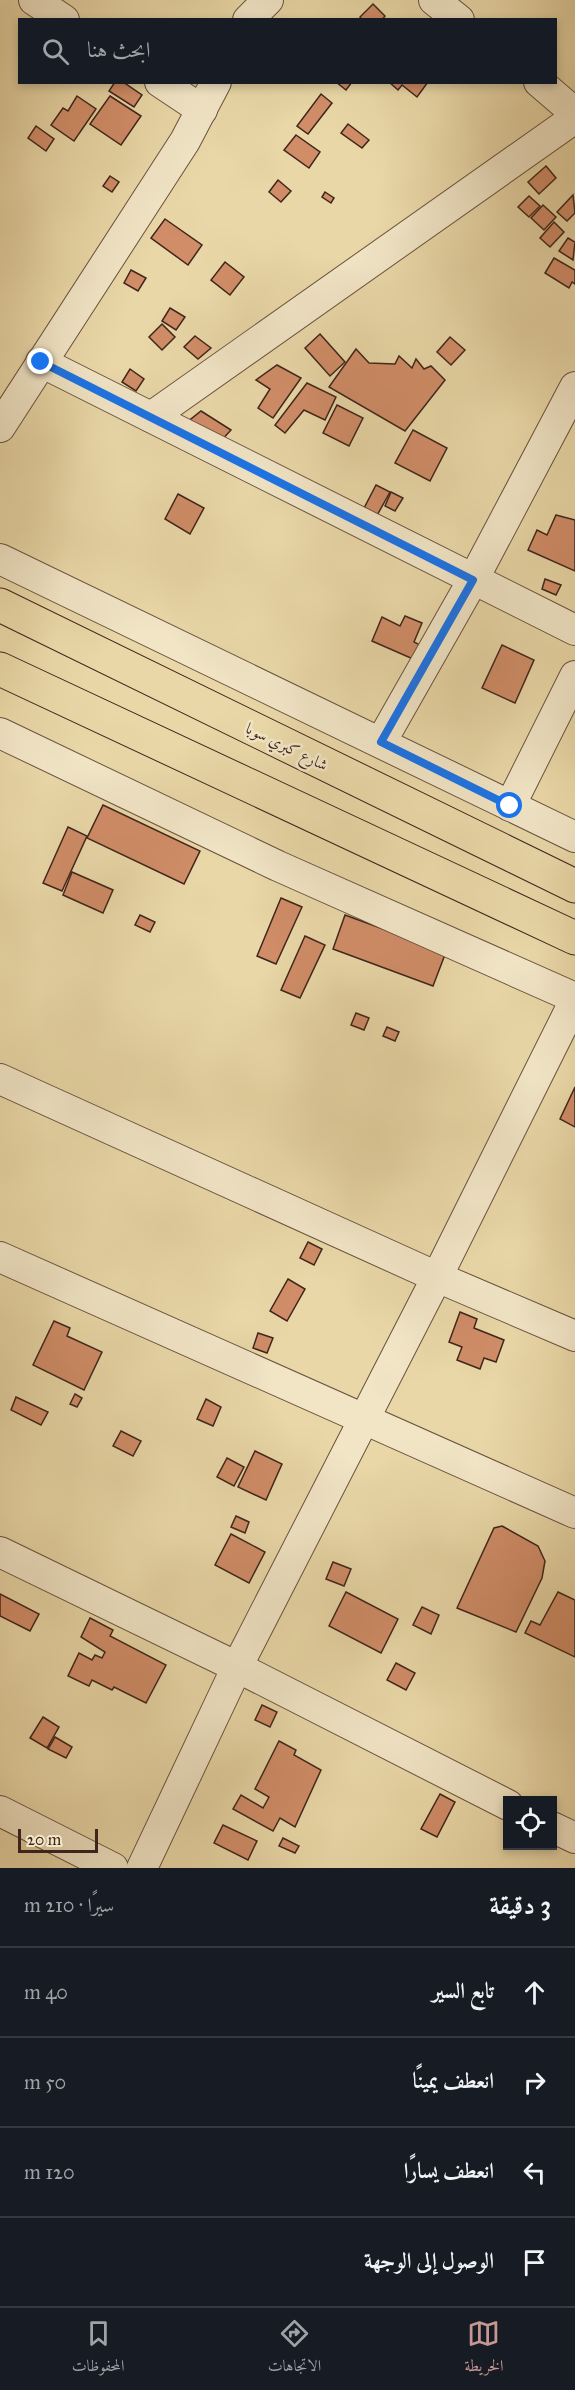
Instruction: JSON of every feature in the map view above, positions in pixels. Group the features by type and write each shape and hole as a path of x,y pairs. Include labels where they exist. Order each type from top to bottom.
{"highway":[{"name":"شارع كبري سوبا","path":"0,605 575,886"},
{"path":"0,669 575,938"}],"street":[{"path":"34,0 61,18"},
{"path":"250,18 267,0"},
{"path":"434,0 456,18"},
{"path":"163,84 202,110"},
{"path":"0,427 185,141 215,84"},
{"path":"541,84 575,113"},
{"path":"151,417 575,118"},
{"path":"41,362 575,630"},
{"path":"381,742 473,580 575,387"},
{"path":"0,559 575,837"},
{"path":"510,806 575,676"},
{"path":"0,733 278,866 575,999 437,1277 237,1667 142,1868"},
{"path":"0,1079 437,1277 575,1336"},
{"path":"0,1257 575,1513"},
{"path":"0,1552 237,1667 503,1803"},
{"path":"0,1811 113,1868"},
{"path":"557,1829 575,1838"}],"building":[{"path":"373,4 385,16 384,18 360,17"},
{"path":"114,84 126,84 142,95 134,107 109,91"},
{"path":"338,84 350,84 346,90"},
{"path":"391,84 427,84 417,97 402,85 398,90"},
{"path":"321,94 332,103 308,134 297,126"},
{"path":"77,96 96,109 74,141 51,125 63,108 68,111"},
{"path":"110,96 141,116 121,145 90,124"},
{"path":"348,124 369,140 362,148 341,133"},
{"path":"36,126 54,139 46,151 28,138"},
{"path":"296,135 320,152 309,168 284,150"},
{"path":"546,166 556,178 539,194 528,182"},
{"path":"110,176 119,182 112,192 103,186"},
{"path":"278,180 291,191 281,202 269,192"},
{"path":"325,192 334,198 331,203 322,197"},
{"path":"573,195 575,213 567,221 557,212"},
{"path":"529,196 540,206 529,217 518,207"},
{"path":"543,205 556,217 544,230 531,218"},
{"path":"165,219 202,245 188,265 151,238"},
{"path":"554,222 564,232 550,247 540,238"},
{"path":"568,238 575,242 573,260 559,251"},
{"path":"554,258 575,270 575,284 572,282 569,288 545,273"},
{"path":"225,262 244,277 230,295 211,280"},
{"path":"131,270 146,278 138,291 124,283"},
{"path":"170,308 185,317 176,330 162,321"},
{"path":"162,324 175,337 162,350 149,337"},
{"path":"320,334 345,362 330,376 305,348"},
{"path":"195,336 211,348 198,359 184,347"},
{"path":"450,337 465,350 451,365 437,352"},
{"path":"356,349 369,363 395,364 399,356 412,368 416,359 424,369 431,366 445,380 405,431 329,387"},
{"path":"277,365 301,378 273,418 258,408 270,389 256,380"},
{"path":"130,369 144,379 136,391 122,382"},
{"path":"307,383 336,397 325,420 304,410 285,433 275,425"},
{"path":"337,405 363,418 349,446 323,433"},
{"path":"201,411 231,430 219,443 186,423"},
{"path":"413,430 447,448 430,481 395,463"},
{"path":"376,485 390,492 375,519 362,512"},
{"path":"391,492 403,498 395,511 385,506"},
{"path":"178,494 204,508 190,534 165,519"},
{"path":"556,515 575,520 575,571 528,550 537,530 547,535"},
{"path":"545,579 561,585 556,595 542,589"},
{"path":"405,616 422,623 414,642 420,645 413,659 372,641 382,617 400,626"},
{"path":"502,645 534,660 515,703 482,688"},
{"path":"103,805 200,851 184,884 87,838"},
{"path":"68,827 87,836 62,891 43,883"},
{"path":"72,872 113,890 103,913 63,895"},
{"path":"281,898 302,907 276,964 257,956"},
{"path":"140,915 155,922 150,932 135,925"},
{"path":"345,915 446,952 433,986 333,949"},
{"path":"305,936 325,945 300,998 281,990"},
{"path":"356,1013 369,1018 364,1030 351,1025"},
{"path":"387,1027 399,1032 395,1041 383,1036"},
{"path":"575,1087 575,1127 560,1119"},
{"path":"308,1242 322,1249 314,1265 300,1258"},
{"path":"288,1279 305,1289 287,1321 270,1311"},
{"path":"460,1312 477,1319 474,1328 504,1340 496,1362 484,1358 480,1369 457,1360 462,1347 449,1342"},
{"path":"54,1321 70,1328 67,1336 102,1352 84,1390 33,1365"},
{"path":"258,1333 273,1338 267,1353 253,1348"},
{"path":"75,1394 82,1398 77,1407 70,1404"},
{"path":"16,1397 48,1412 41,1425 11,1410"},
{"path":"206,1399 221,1407 213,1426 197,1419"},
{"path":"121,1431 141,1441 133,1456 113,1446"},
{"path":"255,1451 282,1464 266,1500 238,1487"},
{"path":"227,1458 244,1467 234,1486 217,1477"},
{"path":"236,1516 249,1522 245,1533 231,1527"},
{"path":"502,1526 538,1546 545,1561 542,1578 516,1632 457,1608 494,1528"},
{"path":"231,1534 265,1552 249,1583 215,1565"},
{"path":"333,1562 351,1569 344,1586 326,1579"},
{"path":"346,1592 398,1619 381,1653 329,1626"},
{"path":"558,1592 575,1600 575,1657 525,1633 531,1621 540,1625"},
{"path":"0,1594 39,1614 30,1631 0,1616"},
{"path":"422,1607 439,1615 431,1634 413,1625"},
{"path":"90,1618 113,1630 110,1636 166,1665 146,1703 114,1687 112,1690 92,1680 89,1686 68,1676 79,1653 92,1660 95,1655 102,1658 105,1652 81,1637"},
{"path":"396,1663 415,1673 406,1690 387,1680"},
{"path":"262,1705 277,1712 270,1727 255,1720"},
{"path":"43,1717 59,1727 47,1748 30,1738"},
{"path":"55,1737 72,1747 66,1758 48,1749"},
{"path":"279,1741 296,1750 294,1755 321,1770 295,1827 280,1818 273,1831 233,1809 241,1795 263,1808 269,1797 255,1789"},
{"path":"440,1794 455,1802 437,1837 421,1829"},
{"path":"223,1825 257,1841 248,1860 214,1843"},
{"path":"283,1838 299,1846 295,1853 279,1846"}],"route":[{"path":"41,362 473,580 381,742 510,806"}]}
